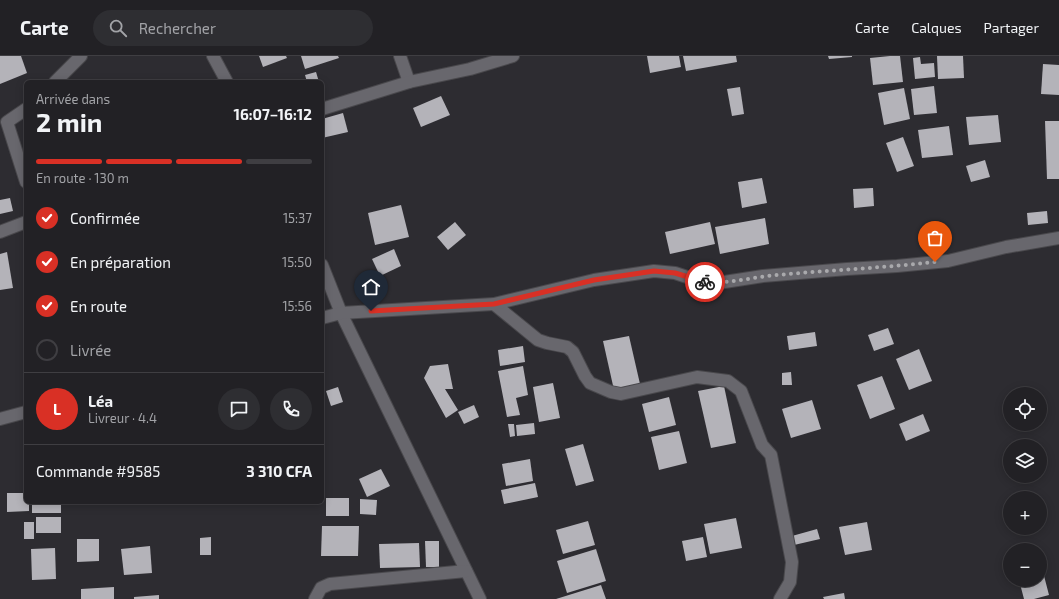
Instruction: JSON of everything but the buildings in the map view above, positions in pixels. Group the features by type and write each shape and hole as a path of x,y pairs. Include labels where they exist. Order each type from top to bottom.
{"street":[{"path":"57,80 81,56"},
{"path":"213,56 226,80"},
{"path":"400,56 409,82"},
{"path":"324,108 409,82 470,70 513,56"},
{"path":"24,111 4,122 24,177"},
{"path":"0,232 24,223"},
{"path":"324,317 340,313 494,304 594,280 654,271 675,273 702,282 718,283 763,276 948,261 1006,247 1059,238"},
{"path":"324,270 340,313 480,599"},
{"path":"494,304 538,340 567,347 573,352 590,383 611,392 621,394 697,377 728,381 741,391 762,445 771,455 792,562 790,582 780,599"},
{"path":"0,419 24,413"},
{"path":"315,599 321,588 330,584 466,571"}],"way so far":[{"path":"705,282 718,283 763,276 935,262"}],"route":[{"path":"371,311 494,304 594,280 654,271 675,273 705,282"}]}
